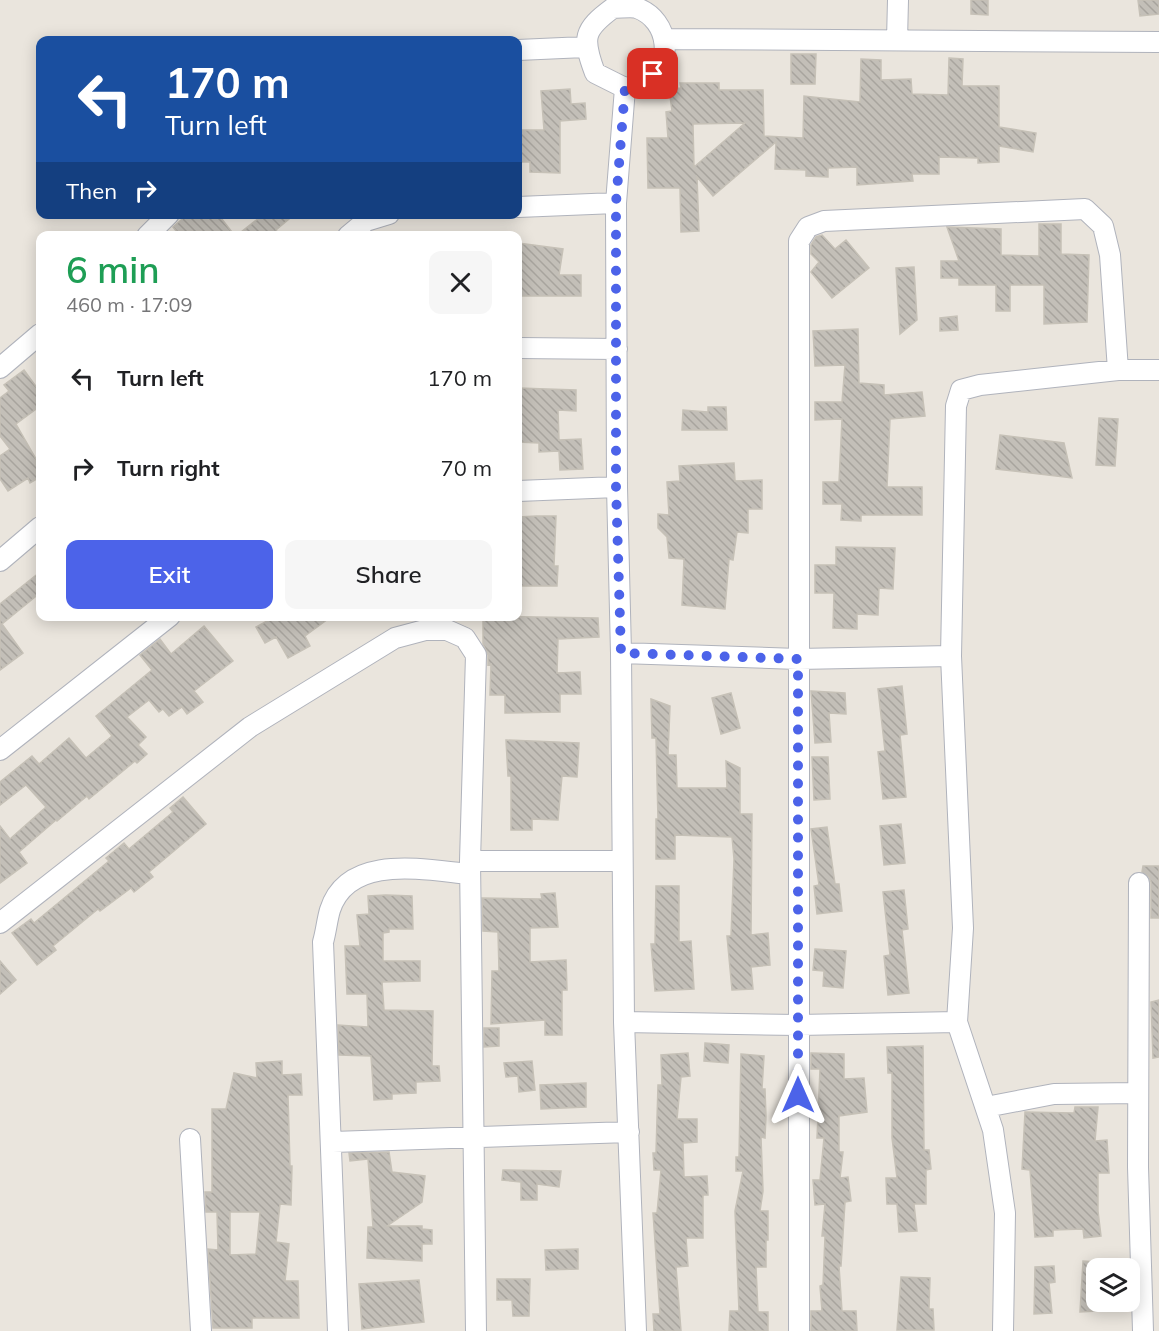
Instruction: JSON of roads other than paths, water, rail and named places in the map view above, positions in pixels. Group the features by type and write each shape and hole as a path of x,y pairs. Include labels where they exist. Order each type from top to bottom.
{"street":[{"path":"897,40 898,0"},
{"path":"614,4 636,8 655,19 666,39 662,65 644,84 625,88 595,73 585,47 593,23 614,4"},
{"path":"666,39 1159,42"},
{"path":"522,50 585,47"},
{"path":"625,88 616,203 616,487 621,653 624,1022 636,1331"},
{"path":"522,207 616,203"},
{"path":"800,1331 799,241 808,227 824,221 1085,210 1103,226 1110,255 1118,370"},
{"path":"152,231 164,219"},
{"path":"354,231 366,221 373,219"},
{"path":"0,368 36,337"},
{"path":"522,348 617,350"},
{"path":"1003,1331 1005,1213 993,1130 957,1022 963,928 951,656 956,406 961,390 980,386 1118,370 1159,370"},
{"path":"522,491 616,487"},
{"path":"0,561 36,530"},
{"path":"0,750 164,621"},
{"path":"0,924 250,727 395,638 425,630 447,630 465,638 476,655 469,868 476,1331"},
{"path":"621,653 798,659 951,656"},
{"path":"338,1331 333,1142 323,942 330,909 349,883 361,875 377,871 622,861"},
{"path":"1139,883 1138,1093 1143,1331"},
{"path":"624,1022 798,1025 957,1022"},
{"path":"986,1107 1054,1094 1138,1093"},
{"path":"333,1142 629,1132"},
{"path":"190,1139 201,1331"}]}
